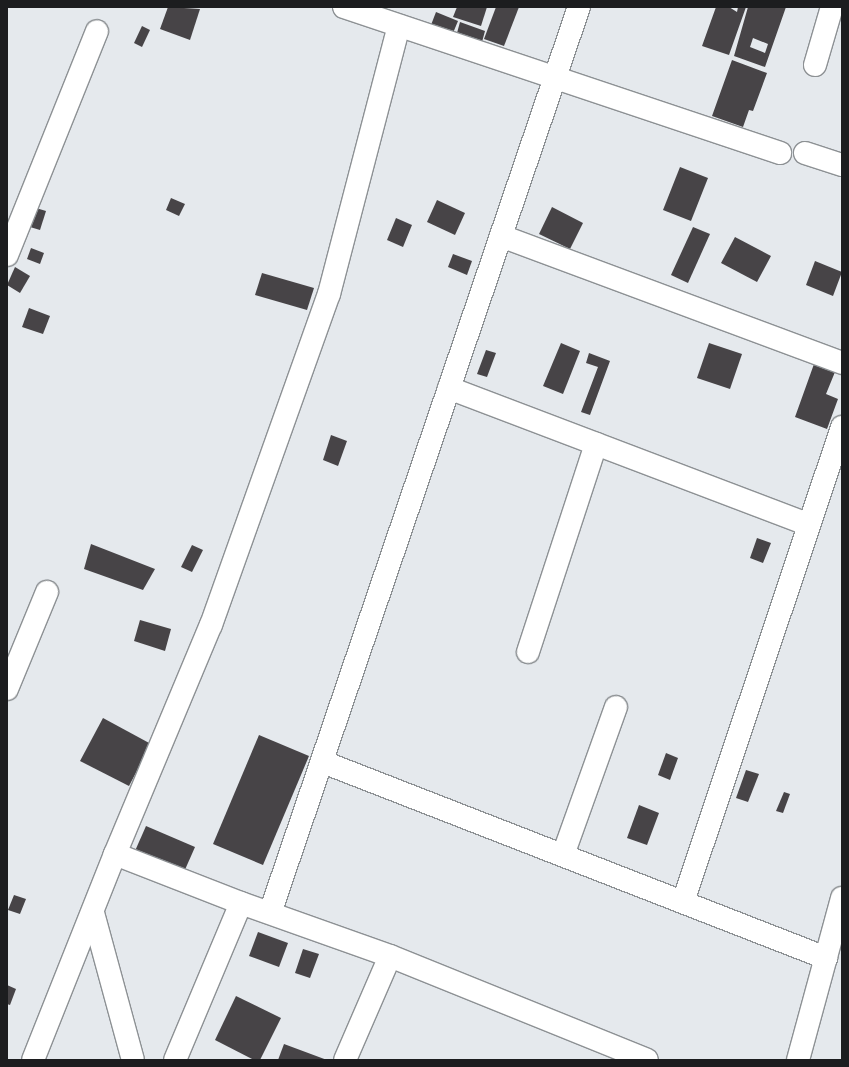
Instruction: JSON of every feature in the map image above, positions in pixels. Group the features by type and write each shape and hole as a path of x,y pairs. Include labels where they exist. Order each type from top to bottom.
{"street":[{"path":"344,7 780,154"},
{"path":"270,913 323,762 578,7"},
{"path":"815,65 832,7"},
{"path":"33,1060 93,913 115,854 211,625 329,294 399,26"},
{"path":"7,255 97,31"},
{"path":"805,153 842,165"},
{"path":"501,236 842,363"},
{"path":"450,388 809,525"},
{"path":"683,902 842,427"},
{"path":"528,652 596,444"},
{"path":"7,689 47,592"},
{"path":"563,855 616,706"},
{"path":"323,762 683,902 832,951"},
{"path":"115,854 241,903 390,956 647,1060"},
{"path":"798,1060 832,951 842,898"},
{"path":"175,1060 241,903"},
{"path":"93,913 134,1060"},
{"path":"345,1060 390,956"}],"building":[{"path":"168,7 200,9 190,40 160,29"},
{"path":"457,7 487,7 481,26 453,17"},
{"path":"496,7 519,7 504,46 484,39"},
{"path":"716,7 729,7 737,12 738,7 746,7 729,55 702,46"},
{"path":"748,7 786,7 765,67 734,56","holes":["753,38 768,44 765,53 750,47"]},
{"path":"436,12 458,21 453,33 431,25"},
{"path":"460,22 485,31 482,42 457,33"},
{"path":"142,26 150,30 142,47 134,43"},
{"path":"732,60 767,73 753,111 749,110 743,127 712,116"},
{"path":"680,167 708,178 691,221 663,210"},
{"path":"171,198 185,204 179,216 166,210"},
{"path":"437,200 465,213 455,235 427,222"},
{"path":"552,207 583,223 570,249 539,234"},
{"path":"36,208 46,211 40,230 30,227"},
{"path":"396,218 412,225 403,247 387,240"},
{"path":"693,227 710,234 688,283 671,275"},
{"path":"735,237 771,256 757,282 721,263"},
{"path":"31,248 44,253 40,264 27,259"},
{"path":"453,254 472,261 467,275 448,267"},
{"path":"815,261 842,272 833,296 806,285"},
{"path":"15,267 30,276 20,293 7,285"},
{"path":"262,273 314,288 307,310 255,295"},
{"path":"29,308 50,316 43,334 22,327"},
{"path":"561,343 580,351 563,394 543,386"},
{"path":"709,343 742,354 730,389 697,378"},
{"path":"486,350 496,353 487,377 477,374"},
{"path":"589,353 610,361 590,415 581,412 598,367 586,363"},
{"path":"814,364 835,372 826,394 838,399 827,429 795,417"},
{"path":"331,435 347,441 338,466 323,460"},
{"path":"757,538 771,543 763,563 750,558"},
{"path":"91,544 155,569 143,590 84,569"},
{"path":"192,545 203,550 192,572 181,567"},
{"path":"140,620 171,629 165,651 134,641"},
{"path":"103,718 151,744 129,786 80,761"},
{"path":"259,735 309,756 263,865 213,844"},
{"path":"666,753 678,758 670,780 658,775"},
{"path":"746,770 759,774 748,802 736,798"},
{"path":"784,792 790,794 783,813 776,811"},
{"path":"639,805 659,813 647,845 627,838"},
{"path":"146,826 195,847 184,872 135,851"},
{"path":"14,895 26,899 20,914 8,910"},
{"path":"258,932 288,943 279,967 249,956"},
{"path":"303,949 319,954 310,978 295,973"},
{"path":"7,985 16,989 10,1005 7,1004"},
{"path":"236,996 281,1018 260,1060 254,1060 215,1040"},
{"path":"284,1044 327,1060 278,1060"}]}
